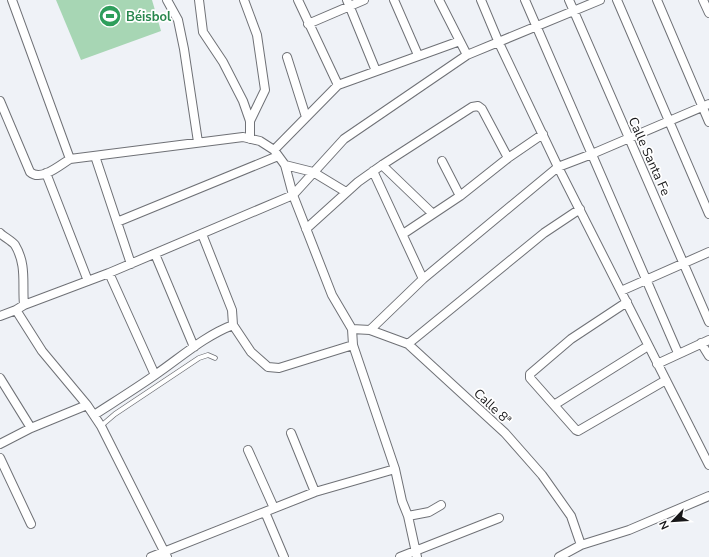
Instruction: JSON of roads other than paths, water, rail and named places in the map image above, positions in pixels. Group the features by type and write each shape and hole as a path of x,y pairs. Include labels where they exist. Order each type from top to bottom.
{"street":[{"path":"12,0 70,159"},
{"path":"167,0 178,20 184,49 198,142"},
{"path":"199,0 204,32 223,62 243,101 250,121 250,139"},
{"path":"244,0 257,35 264,90 250,121"},
{"path":"298,0 338,85"},
{"path":"308,24 348,3 364,0"},
{"path":"394,0 418,55"},
{"path":"439,0 467,56"},
{"path":"481,0 499,43 558,167 709,465"},
{"path":"525,0 678,353"},
{"name":"Calle Santa Fe","path":"569,0 709,322"},
{"path":"0,316 16,310 24,305 131,264 293,195 344,139 467,56 600,0"},
{"path":"617,0 709,214"},
{"path":"656,0 706,105 709,122"},
{"path":"703,0 709,13"},
{"path":"348,3 376,71"},
{"path":"117,222 276,153 306,117 338,85 460,41"},
{"path":"287,57 306,117"},
{"path":"0,101 30,172 33,175 38,176 70,159 242,137 260,141 276,153 285,165 293,195 332,295 352,329 353,345 395,469 402,501 408,516 416,554"},
{"path":"370,330 422,279 558,167 706,105"},
{"path":"306,229 346,192 382,164 472,107 478,106 482,109 508,158"},
{"path":"403,234 460,196 508,158 543,134"},
{"path":"95,156 131,264"},
{"path":"442,161 460,196"},
{"path":"382,164 433,214"},
{"path":"285,165 313,172 346,192"},
{"path":"373,171 403,234 422,279"},
{"path":"46,173 88,281"},
{"path":"408,344 544,233 580,209"},
{"path":"0,233 14,245 24,268 22,291 24,305"},
{"path":"202,234 232,310 233,325 251,352 268,367 278,368 353,345"},
{"path":"621,291 709,252"},
{"path":"155,254 194,347"},
{"path":"109,273 155,375"},
{"path":"627,302 571,339 530,374 530,378 576,430 581,430 666,380"},
{"path":"16,310 42,350 101,426 165,554"},
{"path":"94,416 194,347 233,325"},
{"name":"Calle 8ª","path":"352,329 370,330 408,344 505,433 542,475 570,516 581,545"},
{"path":"657,364 678,353 705,342 709,356"},
{"path":"554,405 648,346"},
{"path":"0,378 31,428"},
{"path":"0,444 31,428 86,405"},
{"path":"291,433 315,492"},
{"path":"248,450 274,508"},
{"path":"0,458 31,524"},
{"path":"151,557 165,554 315,492 395,469"},
{"path":"558,557 581,545 629,530 709,496"},
{"path":"408,516 429,512 441,505"},
{"path":"265,512 284,557"},
{"path":"400,557 416,554 499,518"}],"lane":[{"path":"101,426 115,414 199,358 208,355 215,358"}],"place":[{"name":"Béisbol","path":"110,16"}]}
